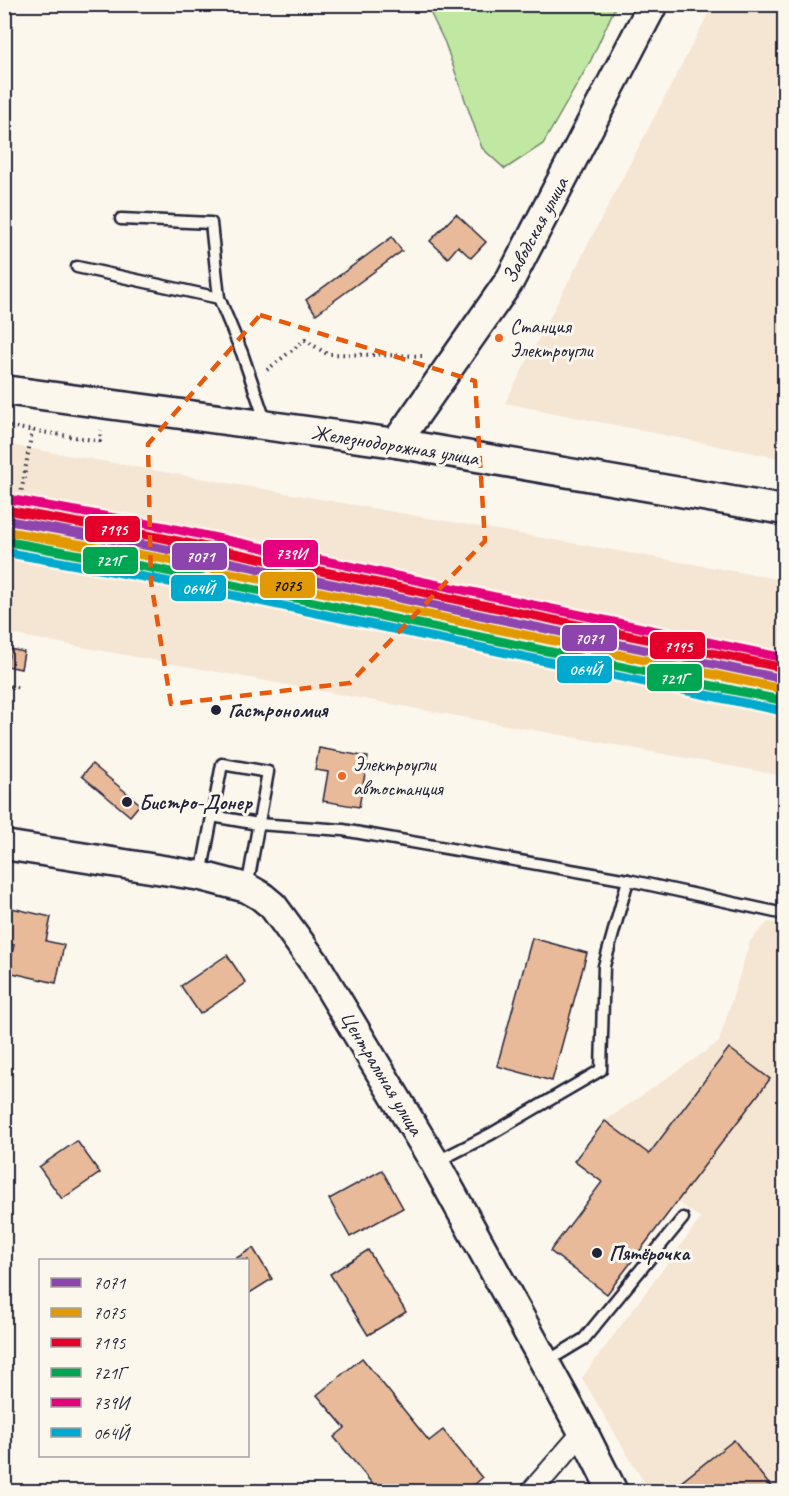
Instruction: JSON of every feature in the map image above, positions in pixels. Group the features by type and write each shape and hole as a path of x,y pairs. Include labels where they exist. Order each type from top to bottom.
{"main road":[{"name":"Заводская улица","path":"396,443 510,280 653,4"},
{"name":"Железнодорожная улица","path":"4,390 396,443 784,510"},
{"name":"Центральная улица","path":"4,845 201,876 247,888 273,906 316,965 435,1162 613,1491"}],"street":[{"path":"531,1491 583,1432"}],"lane":[{"path":"121,219 212,223 219,298 242,353 267,426"},
{"path":"76,267 219,298"},
{"path":"201,876 222,764 268,772 247,888"},
{"path":"212,816 258,824 343,831 628,880 784,914"},
{"path":"435,1162 491,1134 601,1070 604,966 628,880"},
{"path":"545,1362 584,1339 683,1218"}],"path":[{"path":"252,382 305,340 327,354 424,356"},
{"path":"4,426 100,441 101,425"},
{"path":"4,591 32,431"},
{"path":"4,542 13,543"},
{"path":"4,685 21,688"}],"highlighted area":[{"path":"260,315 475,381 485,541 350,683 171,704 151,582 148,444"}],"shaded area":[{"path":"713,5 784,5 784,459 505,403"},
{"path":"4,444 784,580 784,776 5,633"},
{"path":"768,922 784,925 784,1491 649,1491 582,1378 701,1218 677,1202 607,1294 550,1251 602,1183 574,1161 605,1121 719,1042 750,941"}],"green space":[{"path":"421,5 616,5 591,60 543,144 505,169 482,148 445,43 429,10"}],"building":[{"path":"456,214 486,242 471,258 458,246 448,258 430,241"},
{"path":"392,237 402,251 316,314 306,300"},
{"path":"10,649 24,652 21,669 7,666"},
{"name":"Электроугли автостанция","path":"319,748 368,757 359,807 323,801 328,772 315,770"},
{"path":"92,764 140,804 130,816 82,776"},
{"path":"7,907 51,917 46,941 64,945 56,983 8,972 14,945 4,944 4,919"},
{"path":"532,938 587,953 552,1081 497,1066"},
{"path":"227,955 246,983 200,1014 181,986"},
{"path":"729,1048 770,1079 607,1294 550,1251 602,1182 574,1161 605,1121 649,1154"},
{"path":"77,1141 100,1173 62,1199 39,1167"},
{"path":"382,1170 403,1208 350,1237 329,1199"},
{"path":"253,1248 272,1279 249,1293 249,1259 235,1259"},
{"path":"368,1250 406,1312 368,1335 330,1274"},
{"path":"362,1358 429,1441 443,1430 482,1478 466,1492 379,1492 334,1437 345,1428 317,1395"},
{"path":"734,1440 775,1492 686,1492 680,1483"}],"transit line":[{"name":"739И","path":"8,499 165,527 784,658"},
{"name":"7195","path":"6,510 163,538 784,668"},
{"name":"7071","path":"4,520 161,548 784,679"},
{"name":"7075","path":"4,531 159,558 782,689"},
{"name":"721Г","path":"4,541 157,569 780,700"},
{"name":"064Й","path":"4,552 155,579 778,710"}],"place":[{"name":"Станция Электроугли","path":"499,338"},
{"name":"Гастрономия","path":"216,710"},
{"name":"Электроугли автостанция","path":"342,776"},
{"name":"Бистро-Донер","path":"127,802"},
{"name":"Пятёрочка","path":"597,1253"}]}
